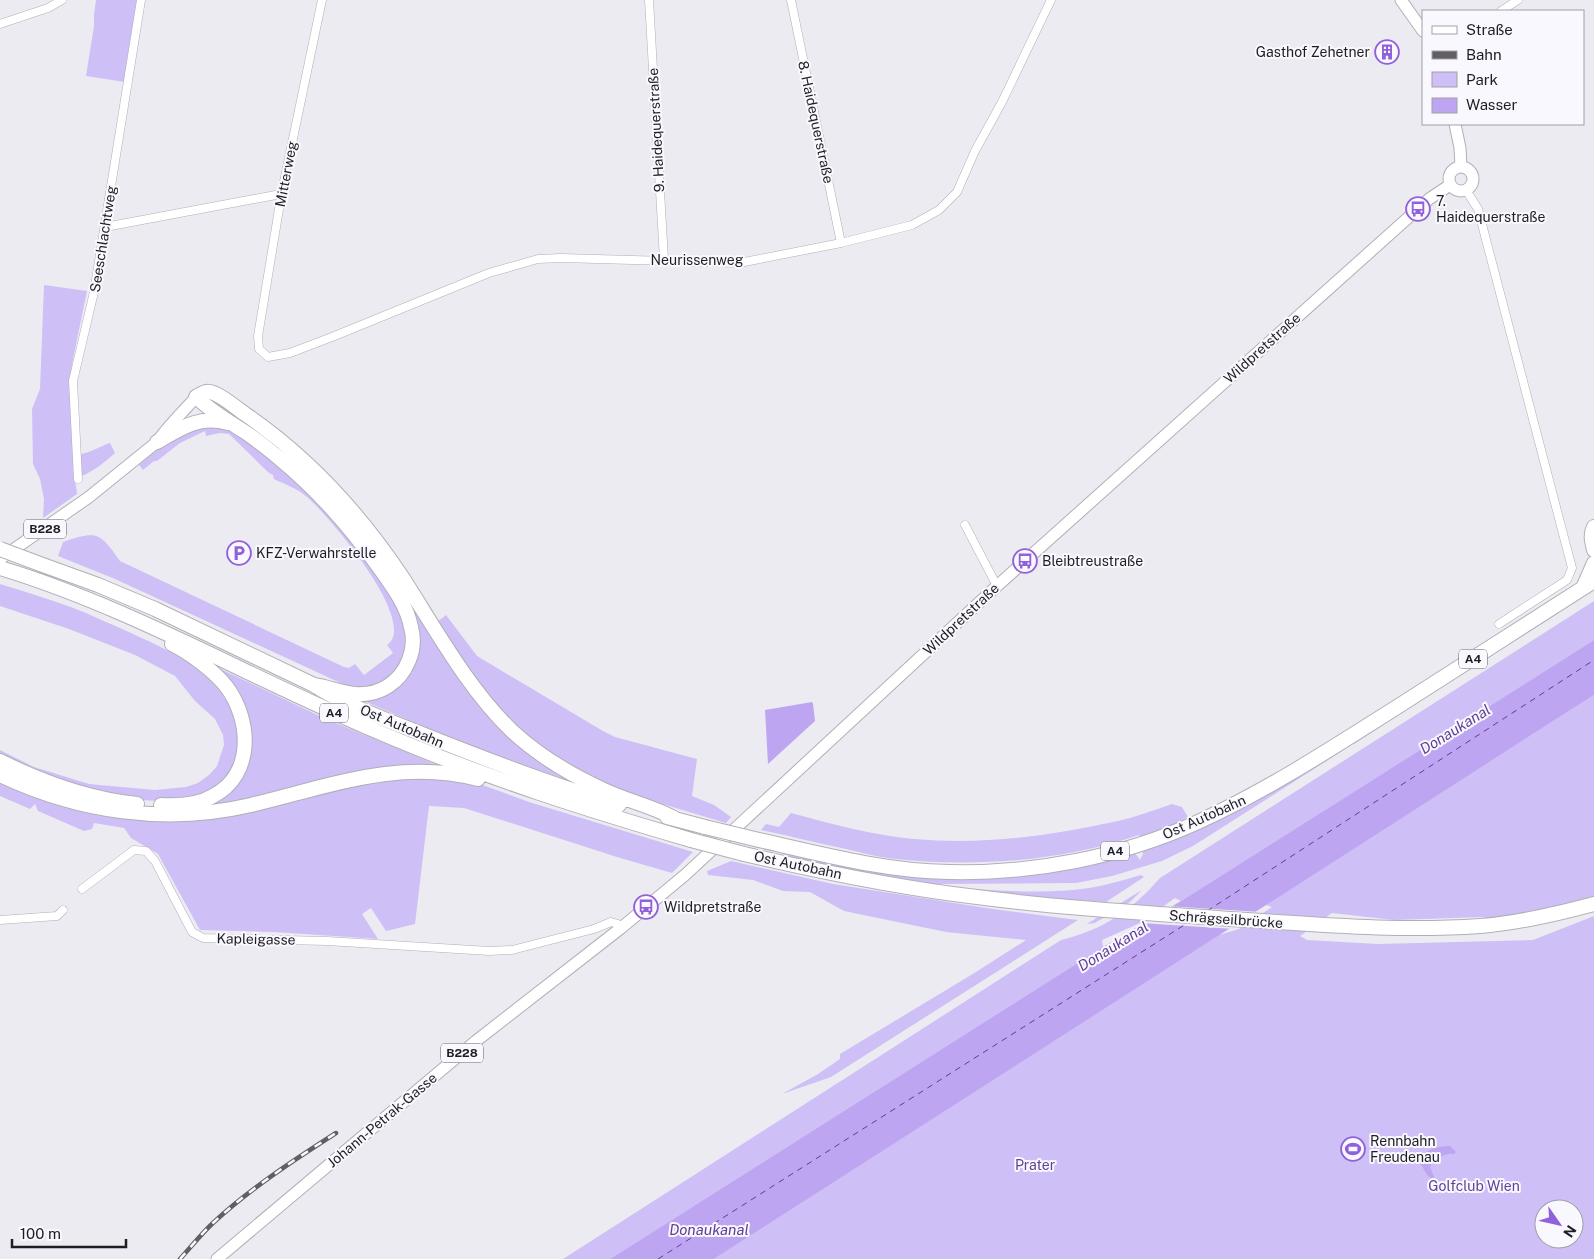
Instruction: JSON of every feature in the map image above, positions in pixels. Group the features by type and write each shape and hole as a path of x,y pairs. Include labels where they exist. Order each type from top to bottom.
{"highway":[{"path":"314,685 329,687 347,693 360,694 376,692 388,687 400,677 410,658 413,642 406,610 390,582 354,533 300,476 263,445 205,406 196,397 207,392 222,398 275,436 329,486 362,523 381,548 474,687 518,736 543,756 572,774 606,791 657,809 674,818"},
{"path":"157,442 181,427 196,421 214,420 234,425"},
{"path":"1594,527 1592,532 1594,550"},
{"name":"Ost Autobahn","path":"0,550 98,584 155,609 314,685 326,693 393,723 534,778 655,816 674,818 759,840 893,868 948,872 1000,871 1047,866 1095,857 1148,842 1197,822 1250,797 1317,758 1588,585"},
{"path":"1588,585 1594,563"},
{"name":"Ost Autobahn","path":"0,568 91,600 146,624 307,701 387,736 527,790 599,814 744,854 833,873 889,884 976,897 1060,906"},
{"path":"0,761 29,776 62,788 99,798 136,804 171,806 194,803 213,796 228,786 238,772 244,755 243,721 236,702 226,686 210,670 177,646 158,636 146,624"},
{"path":"0,775 43,793 83,805 134,813 170,815 195,814 249,806 364,776 400,772 433,772 471,777 527,790"},
{"name":"Schrägseilbrücke","path":"1060,906 1134,913 1390,928 1480,926 1542,918 1594,904"}],"main road":[{"path":"1402,0 1422,30"},
{"path":"1455,125 1460,148 1461,167"},
{"path":"1461,167 1467,169 1472,176 1472,184 1466,190 1460,192 1456,191 1448,181 1451,172 1461,167"},
{"name":"Wildpretstraße","path":"621,928 685,875 997,586 1434,194 1450,185"},
{"name":"B228","path":"0,559 89,497 157,442 164,431 196,397"},
{"name":"Johann-Petrak-Gasse","path":"217,1259 470,1047 621,928"}],"street":[{"path":"0,24 51,7 62,0"},
{"name":"Seeschlachtweg","path":"78,479 73,381 94,292 142,0"},
{"name":"Mitterweg","path":"259,349 258,336 282,194 322,0"},
{"name":"9. Haidequerstraße","path":"649,0 664,260"},
{"name":"8. Haidequerstraße","path":"791,0 841,243"},
{"name":"Neurissenweg","path":"259,349 268,357 290,353 489,273 538,260 562,258 738,263 841,243 912,225 939,210 957,192 975,151 1002,102 1051,0"},
{"path":"1503,10 1518,0"},
{"path":"1466,190 1478,209 1572,568 1567,580 1499,624"},
{"path":"105,227 282,194"},
{"path":"965,525 997,586"},
{"name":"Kapleigasse","path":"82,890 134,850 146,851 155,861 192,932 204,938 327,941 489,951 512,950 594,929 611,922 618,924 621,928"},
{"path":"0,920 57,916 63,910"}],"green space":[{"path":"96,0 137,0 125,82 86,76"},
{"path":"44,285 87,291 72,364 70,393 74,454 87,452 110,443 115,453 96,468 75,479 77,494 43,518 44,499 40,479 33,464 32,409 40,389"},
{"path":"210,396 289,454 352,519 460,674 576,783 472,747 364,701 363,699 401,680 414,623 366,543 216,409 206,397"},
{"path":"218,424 245,436 323,505 388,587 403,617 407,641 402,661 387,679 379,684 360,689 347,686 115,579 58,556 63,542 84,536 97,536 108,545 120,561 344,667 349,668 355,664 364,675 393,653 387,645 394,633 391,615 382,593 350,546 333,524 307,497 274,479 273,475 229,434 220,433 206,436 205,431 180,443 143,470 139,465 172,437 189,428"},
{"path":"0,584 76,609 140,637 186,662 211,681 231,707 240,738 238,755 223,782 214,790 201,796 185,799 148,801 129,799 77,789 0,757 0,750 34,767 89,784 155,790 186,787 198,783 217,766 224,745 223,735 215,719 195,701 175,676 135,655 69,629 0,606"},
{"path":"1594,601 1594,640 1181,901 1175,898 1140,923 1102,940 1103,947 610,1259 563,1259 1061,940 1090,931 1116,917 1139,900 1160,878"},
{"path":"1557,612 1557,614 1193,846 1162,861 1112,876 1076,883 933,884 839,868 786,856 781,853 903,875 1134,852 1140,860 1143,854 1142,850 1162,842"},
{"path":"446,615 477,656 603,731 615,737 697,759 692,796 714,805 731,817 726,823 649,800 610,787 556,759 512,723 482,691 437,622"},
{"path":"208,663 326,719 442,767 252,802 160,811 105,803 160,808 223,794 249,733"},
{"path":"1594,695 1594,896 1548,909 1487,919 1484,917 1394,920 1332,913 1300,936 1307,940 1378,944 1533,940 1594,916 1594,1259 714,1259 1219,935 1239,929 1272,907 1266,905"},
{"path":"426,775 477,783 529,802 693,852 672,873 464,808 429,806 415,924 386,931 371,908 362,914 378,939 274,932 200,930 158,854 131,838 124,828 94,823 92,829 84,831 38,811 35,804 30,809 0,796 0,780 166,819 360,780"},
{"path":"1172,804 1182,807 1188,817 1171,826 1140,837 1139,835 1109,844 1046,857 983,862 919,861 887,858 761,830 766,824 779,827 791,813 883,835 940,841 991,840 1042,835 1093,826 1132,818"},
{"path":"731,861 833,884 1078,920 831,1077 782,1094 840,1059 840,1054 1026,940 946,932 844,911 810,892 783,891 753,880 708,875 707,871"},
{"path":"1141,875 1144,877 1106,902 1060,899 1060,901 970,889 1074,890"},
{"path":"1142,890 1130,902 1095,923 1087,924 1077,930"}],"water":[{"name":"Donaukanal","path":"1594,640 1594,695 714,1259 610,1259 1103,947 1181,901"},
{"path":"812,702 815,721 768,764 765,710"},
{"path":"1450,1146 1456,1152 1444,1155 1434,1161 1430,1167 1434,1177 1433,1179 1430,1178 1420,1164 1421,1159 1431,1149"}],"pier":[{"path":"1167,906 1260,912 1234,929 1140,923"}],"ferry route":[{"path":"1207,911 1594,660"},
{"path":"658,1259 1189,922"}],"railway":[{"path":"180,1259 210,1226 228,1210 258,1186 336,1133"}],"place":[{"name":"Gasthof Zehetner","path":"1387,52"},
{"name":"7. Haidequerstraße","path":"1418,209"},
{"name":"KFZ-Verwahrstelle","path":"239,553"},
{"name":"Bleibtreustraße","path":"1025,561"},
{"name":"Wildpretstraße","path":"646,907"},
{"name":"Rennbahn Freudenau","path":"1353,1149"}],"park label":[{"name":"Prater","path":"1035,1165"},
{"name":"Golfclub Wien","path":"1474,1186"}]}
